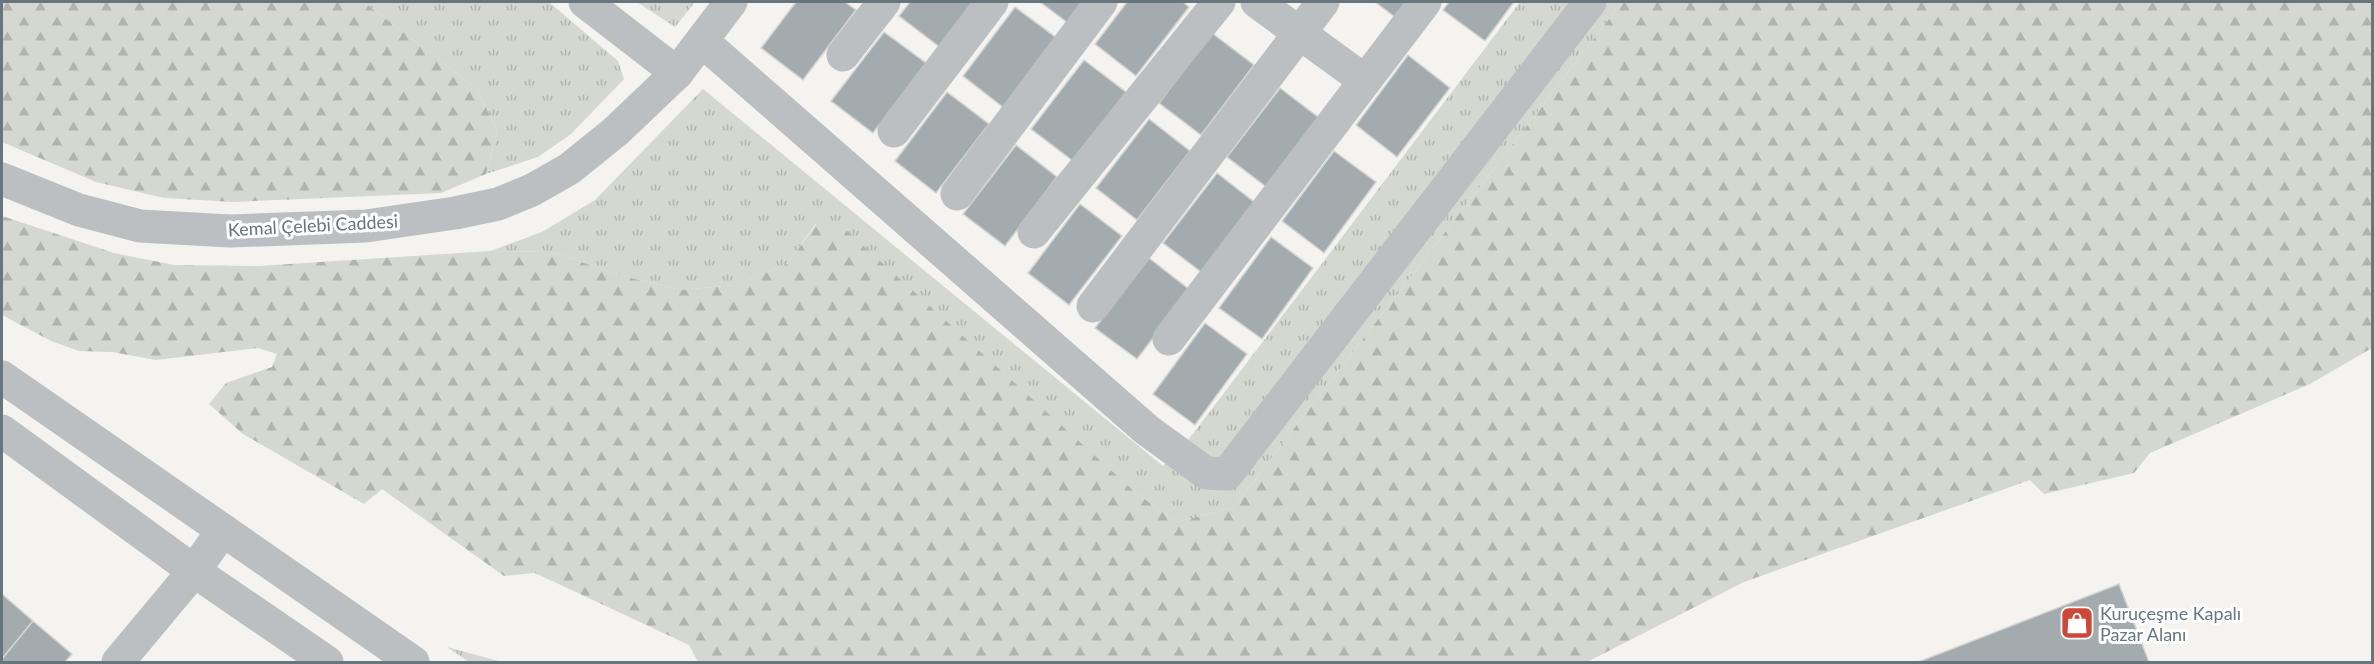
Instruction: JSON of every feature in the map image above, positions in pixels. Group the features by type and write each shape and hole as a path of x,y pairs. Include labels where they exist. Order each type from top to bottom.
{"street":[{"path":"585,2 677,74"},
{"name":"Kemal Çelebi Caddesi","path":"2,179 79,210 140,226 230,231 295,229 366,226 455,213 507,200 532,190 568,169 615,132 677,74 731,2"},
{"path":"843,55 884,2"},
{"path":"894,131 992,2"},
{"path":"957,194 1101,2"},
{"path":"1034,232 1219,2"},
{"path":"1257,2 1364,80"},
{"path":"1093,306 1323,2"},
{"path":"1169,339 1425,2"},
{"path":"702,41 1147,430 1206,474 1227,474 1590,2"},
{"path":"2,377 413,663"},
{"path":"2,431 194,571 327,663"},
{"path":"118,663 194,571 223,530"}],"green space":[{"path":"2,2 364,2 478,90 497,132 486,174 441,193 233,202 164,198 96,182 2,142"},
{"path":"364,2 549,2 618,61 624,79 571,134 538,157 486,174 497,132 478,90"},
{"path":"637,2 695,2 675,27"},
{"path":"1520,2 1622,2 1233,508 1176,522 1135,492 816,223 787,264 736,285 680,290 615,274 553,252 490,251 542,232 595,200 703,89 1163,466 1189,439"},
{"path":"1622,2 2372,2 2372,348 2310,384 2150,453 2134,473 2044,494 2030,480 1744,582 1587,662 698,662 689,645 535,573 504,576 382,489 364,504 243,434 209,404 226,383 272,367 277,354 258,348 156,360 112,352 79,351 51,341 2,315 2,216 114,253 174,265 259,266 490,251 553,252 615,274 680,290 736,285 787,264 817,223 837,222 1135,492 1176,522 1233,508"},
{"path":"447,647 502,662 469,662"}],"building":[{"path":"796,2 845,2 856,10 803,80 761,48"},
{"path":"910,2 976,2 941,48 899,16"},
{"path":"1040,2 1084,2 1068,23"},
{"path":"1127,2 1183,2 1189,7 1136,76 1095,44"},
{"path":"1375,2 1407,2 1395,17"},
{"path":"1449,2 1514,2 1485,41 1443,10"},
{"path":"1015,7 1058,39 1004,108 963,76"},
{"path":"884,32 926,63 873,133 831,101"},
{"path":"1212,33 1254,65 1201,135 1159,103"},
{"path":"1408,55 1450,88 1397,157 1356,125"},
{"path":"1084,60 1126,92 1073,161 1031,129"},
{"path":"1280,88 1322,120 1269,189 1227,157"},
{"path":"947,92 989,124 936,193 895,161"},
{"path":"1149,119 1190,151 1137,220 1096,188"},
{"path":"1016,145 1057,177 1005,246 963,214"},
{"path":"1334,151 1376,182 1324,253 1282,221"},
{"path":"1217,173 1258,205 1205,275 1163,243"},
{"path":"1080,204 1122,236 1069,305 1028,273"},
{"path":"1271,237 1313,268 1262,339 1219,308"},
{"path":"1149,258 1190,290 1137,359 1095,328"},
{"path":"1205,323 1247,354 1195,425 1153,394"},
{"name":"Kuruçeşme Kapalı Pazar Alanı","path":"2119,584 2149,662 1918,662"},
{"path":"2,594 33,621 2,659"},
{"path":"33,621 72,654 65,662 2,662 2,659"}],"place":[{"name":"Kuruçeşme Kapalı Pazar Alanı","path":"2077,623"}]}
